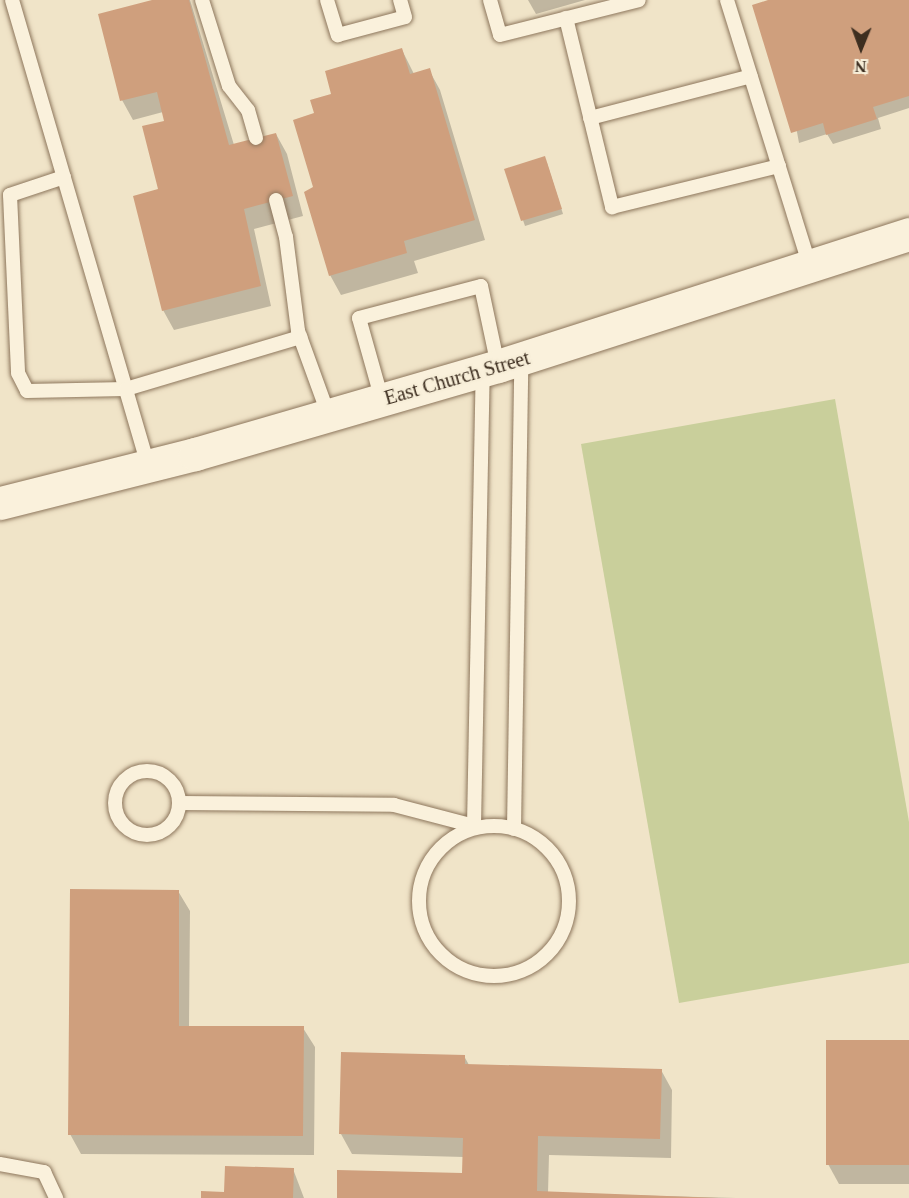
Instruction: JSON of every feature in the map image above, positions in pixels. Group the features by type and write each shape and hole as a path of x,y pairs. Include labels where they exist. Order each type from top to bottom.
{"main road":[{"name":"East Church Street","path":"0,503 148,466 329,416 501,365 909,234"}],"lane":[{"path":"12,0 148,466"},
{"path":"202,0 229,86 248,110 256,138"},
{"path":"327,0 338,35 405,17 400,0"},
{"path":"490,0 500,35 639,0"},
{"path":"727,0 810,266"},
{"path":"566,18 612,207 779,166"},
{"path":"590,118 751,75"},
{"path":"64,177 10,195 18,373 27,391 126,389 300,337"},
{"path":"276,200 286,237 300,337 329,416"},
{"path":"382,400 359,318 481,286 501,365 514,829"},
{"path":"474,826 501,365"},
{"path":"144,771 164,776 180,802 173,823 145,836 125,828 115,809 124,780 144,771"},
{"path":"180,802 394,805 474,826 514,829 537,840 556,857 567,880 570,906 564,931 550,952 530,968 506,976 480,975 438,952 419,909 429,863 445,844 474,826"},
{"path":"0,1164 44,1173 56,1198"}],"green space":[{"path":"835,399 909,822 909,963 679,1003 581,444"}],"building":[{"path":"152,0 189,0 229,145 276,133 293,196 244,209 261,286 162,311 133,196 158,189 142,126 164,121 157,92 120,101 98,14"},
{"path":"768,0 909,0 909,96 873,107 877,119 826,135 823,123 791,133 752,5"},
{"path":"402,48 410,74 430,68 475,220 404,241 407,253 329,276 304,192 313,187 293,120 314,113 310,100 331,94 325,71"},
{"path":"545,156 562,209 521,221 504,169"},
{"path":"70,889 179,890 179,1026 304,1026 303,1136 68,1135"},
{"path":"826,1040 909,1040 909,1165 826,1165"},
{"path":"341,1052 465,1055 465,1064 662,1069 660,1139 538,1136 537,1191 719,1198 337,1198 337,1170 462,1173 463,1138 339,1134"},
{"path":"225,1166 294,1168 293,1198 201,1198 201,1191 224,1192"}]}
